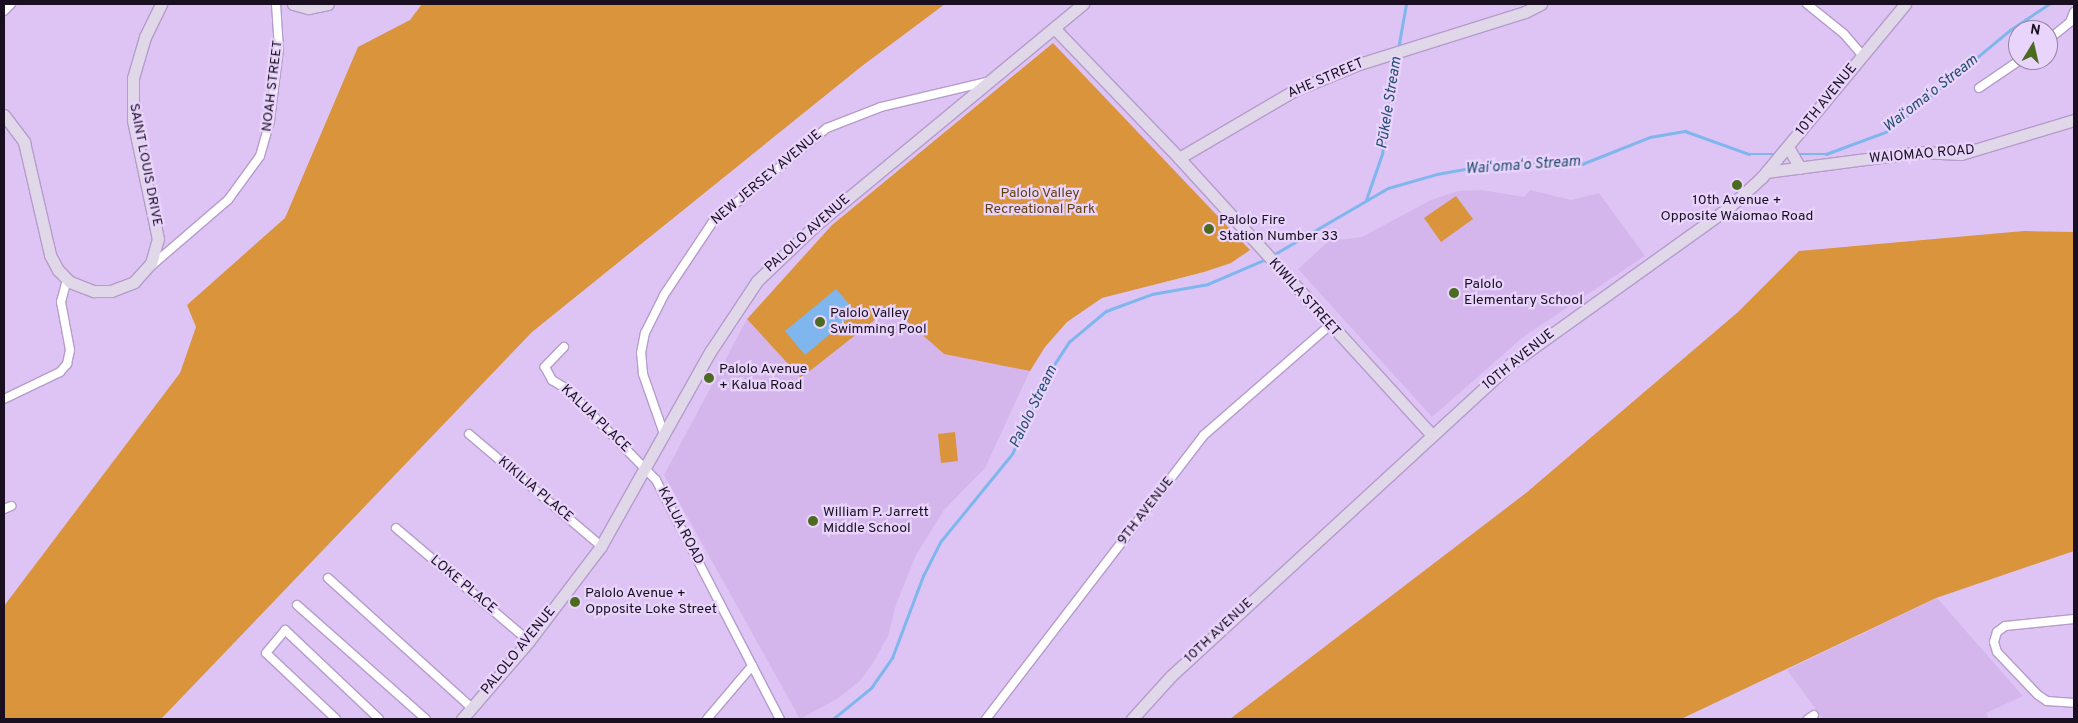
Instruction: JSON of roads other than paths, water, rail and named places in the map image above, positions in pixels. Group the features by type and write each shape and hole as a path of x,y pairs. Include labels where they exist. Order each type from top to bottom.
{"street":[{"path":"4,10 11,4"},
{"name":"SAINT LOUIS DRIVE","path":"67,279 86,289 111,291 127,286 146,270 157,247 157,230 133,120 132,99 138,57 161,4"},
{"name":"NOAH STREET","path":"146,270 228,200 260,156 270,120 279,49 276,4"},
{"path":"293,4 308,8 328,4"},
{"name":"PALOLO AVENUE","path":"462,719 529,642 601,546 734,312 776,260 986,82 1083,4"},
{"name":"AHE STREET","path":"1179,158 1293,91 1356,64 1411,49 1531,10 1541,4"},
{"path":"1807,4 1844,34 1863,56"},
{"name":"10TH AVENUE","path":"1132,719 1171,676 1513,362 1726,209 1766,172 1788,147 1905,4"},
{"path":"2058,32 2070,22 2074,12"},
{"name":"KIWILA STREET","path":"1054,28 1179,158 1329,326 1432,435"},
{"path":"1978,88 2008,68"},
{"name":"NEW JERSEY AVENUE","path":"664,434 643,374 641,353 646,333 664,295 712,223 826,128 882,107 986,82"},
{"path":"4,115 24,142 50,255 67,279 61,302 70,350 67,364 60,372 4,399"},
{"name":"WAIOMAO ROAD","path":"1766,172 1921,152 1961,154 2074,120"},
{"path":"1788,147 1800,168"},
{"name":"9TH AVENUE","path":"986,719 1204,435 1329,326"},
{"name":"KALUA PLACE","path":"564,347 546,367 552,380 567,389 645,467"},
{"name":"KIKILIA PLACE","path":"469,434 601,546"},
{"name":"KALUA ROAD","path":"645,467 656,480 780,719"},
{"name":"LOKE PLACE","path":"396,528 529,642"},
{"path":"328,578 472,708"},
{"path":"297,605 426,719"},
{"path":"2074,619 2005,626 1997,632 1994,642 1997,652 2038,695 2047,701 2074,703"},
{"path":"336,719 266,653 285,630 379,719"},
{"path":"707,719 752,666"}],"water":[{"name":"Palolo Valley Swimming Pool","path":"836,289 856,312 805,355 785,331"}],"waterway":[{"name":"Pūkele Stream","path":"1398,49 1406,4"},
{"name":"Waiʻomaʻo Stream","path":"1797,154 1826,154 1888,131 2010,30 2049,4"},
{"name":"Pūkele Stream","path":"1366,200 1382,154 1397,57"},
{"name":"Waiʻomaʻo Stream","path":"1273,255 1388,188 1437,174 1487,165 1582,164 1650,137 1685,131 1749,154 1776,154"},
{"name":"Palolo Stream","path":"833,719 871,688 892,658 923,576 941,541 1012,454 1050,371 1069,342 1106,311 1152,294 1208,284 1266,259"}],"place":[{"name":"10th Avenue + Opposite Waiomao Road","path":"1737,185"},
{"name":"Palolo Fire Station Number 33","path":"1209,229"},
{"name":"Palolo Elementary School","path":"1454,293"},
{"name":"Palolo Valley Swimming Pool","path":"820,322"},
{"name":"Palolo Avenue + Kalua Road","path":"709,378"},
{"name":"William P. Jarrett Middle School","path":"813,521"},
{"name":"Palolo Avenue + Opposite Loke Street","path":"575,602"}],"park label":[{"name":"Palolo Valley Recreational Park","path":"1040,202"}]}
